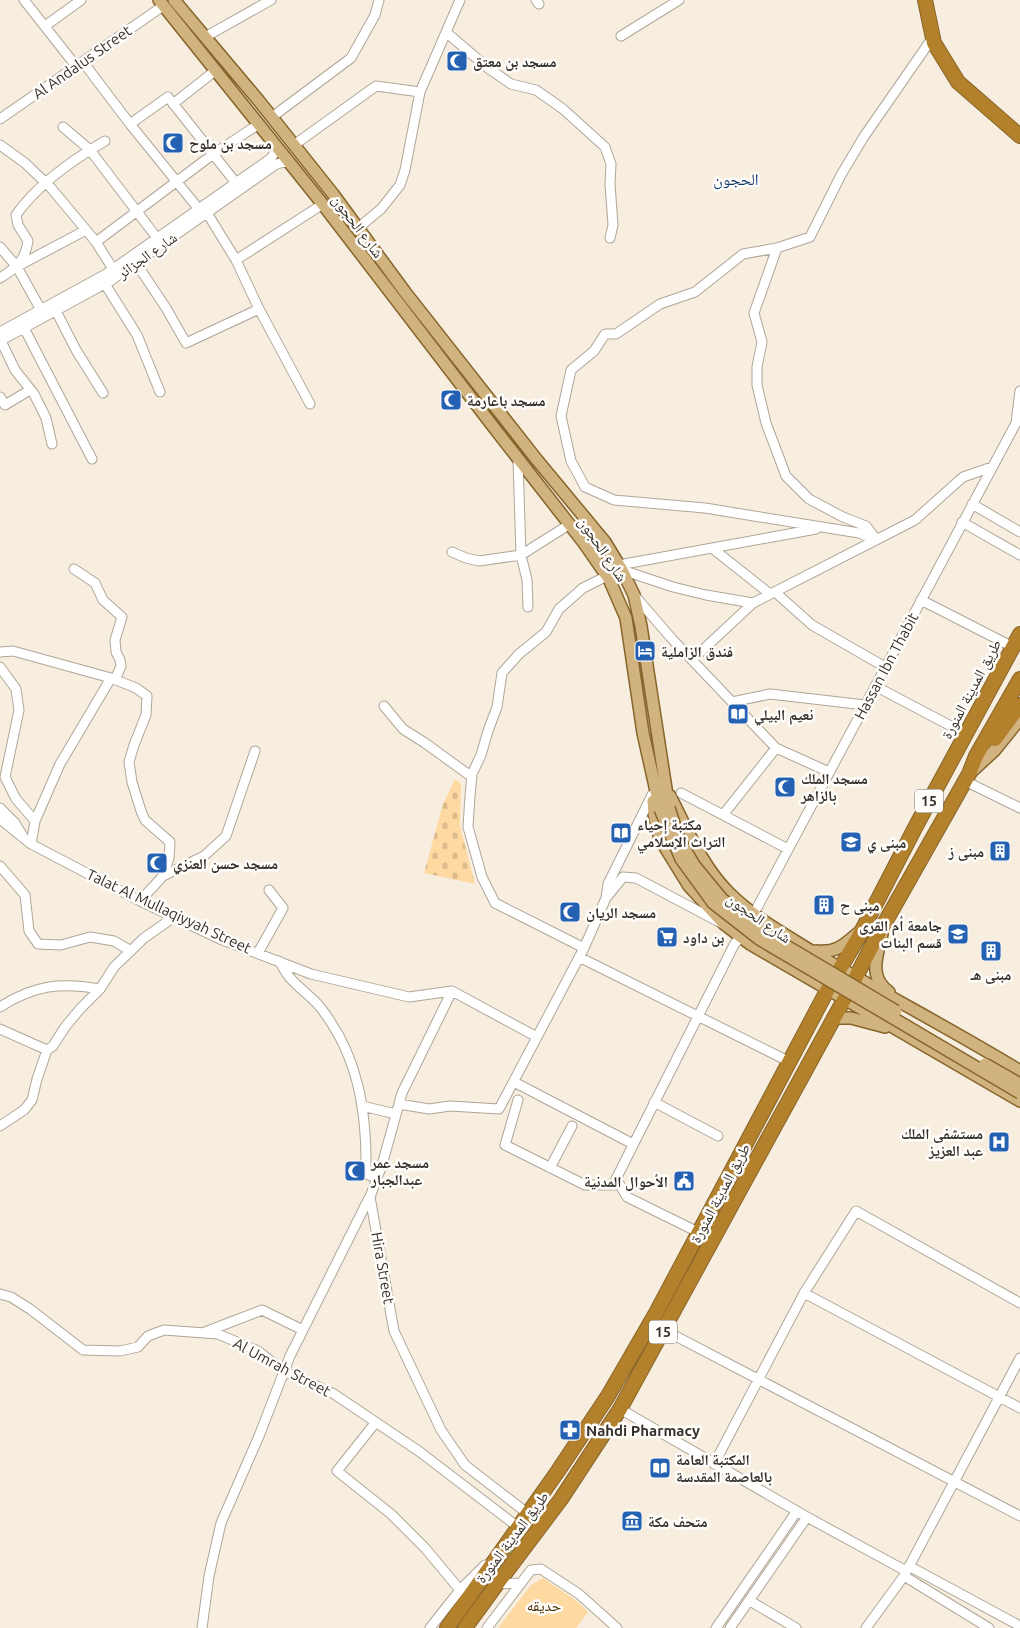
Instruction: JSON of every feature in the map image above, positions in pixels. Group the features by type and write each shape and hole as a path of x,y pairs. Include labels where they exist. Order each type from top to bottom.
{"highway":[{"path":"925,0 934,43 958,82 1020,136"},
{"name":"طريق المدينة المنورة","path":"951,761 968,745 1016,650 1020,634"},
{"name":"طريق المدينة المنورة","path":"447,1628 604,1403 656,1313 828,989 863,929 951,761 1016,650"},
{"name":"طريق المدينة المنورة","path":"465,1628 561,1499 620,1409 833,1018 967,778 976,756 978,742 1020,679"},
{"path":"976,756 988,747 1020,705"}],"main road":[{"name":"شارع الحجون","path":"174,0 333,194 404,292 537,460 605,542 621,567 634,596 641,626 666,787 664,809 694,865 722,899 768,935 1020,1084"},
{"name":"شارع الحجون","path":"161,3 323,204 570,524 607,576 626,618 643,733 650,767 681,859 713,903 759,939 1020,1094"},
{"path":"967,778 994,751 1020,719"},
{"path":"650,767 654,814 660,839 689,886 724,924 750,944 1020,1101"},
{"path":"666,787 703,860 728,893 754,914 811,951 968,1039 1020,1071"},
{"path":"886,922 875,970 880,986 904,1004"},
{"path":"811,951 830,953 848,943 863,929"},
{"path":"833,1018 851,1018 900,1031"}],"street":[{"path":"24,0 203,212 236,260 259,309 310,404"},
{"path":"45,26 81,0"},
{"path":"205,37 271,0"},
{"path":"272,118 351,58 375,16 379,0"},
{"path":"358,228 381,209 400,185 405,170 420,92 460,0"},
{"path":"621,36 679,0"},
{"name":"Al Andalus Street","path":"0,119 80,64 161,3"},
{"path":"447,33 488,68 511,84 536,90 563,109 605,147 611,164 610,184 613,225 610,238"},
{"path":"876,540 859,533 705,508 614,500 585,487 570,461 561,416 571,370 594,351 606,334 616,334 660,304 695,292 743,254 777,248 810,237 841,175 863,138 933,38"},
{"path":"173,104 216,70"},
{"path":"294,145 376,86 420,92"},
{"path":"130,124 168,97 236,183"},
{"path":"96,242 212,155 259,124"},
{"path":"63,127 90,150 157,238"},
{"path":"17,267 27,253 28,241 18,224 16,215 26,201 45,183 105,141"},
{"path":"0,145 25,163 51,188 96,242 113,270"},
{"name":"شارع الجزائر","path":"0,338 24,328 105,284 136,263 203,212 236,183 273,157 278,149"},
{"name":"شارع الجزائر","path":"0,338 41,310 113,270 157,238 203,212 277,164 288,162"},
{"path":"236,260 323,204"},
{"path":"0,278 86,230"},
{"path":"0,247 17,267 41,310"},
{"path":"777,248 754,313 762,342 757,366 756,385 766,423 786,476 809,498 843,517 866,526 876,540"},
{"path":"136,263 166,308 186,343 259,309"},
{"path":"105,284 137,335 160,392"},
{"path":"56,311 76,350 103,393"},
{"path":"24,328 92,459"},
{"path":"0,338 15,370 30,390 46,418 52,444"},
{"path":"0,397 5,405 30,390"},
{"name":"Hassan Ibn Thabit","path":"620,1185 616,1179 734,943 741,938 962,522 1017,426 1020,391"},
{"path":"518,459 521,555 527,580 528,607"},
{"path":"692,660 753,603 915,520 963,477 992,467"},
{"path":"972,504 1020,532"},
{"path":"962,522 1020,555"},
{"path":"452,552 479,561 521,555 570,524"},
{"path":"621,567 822,528"},
{"path":"712,548 812,625 885,667"},
{"path":"621,567 673,587 753,603"},
{"path":"28,842 60,764 121,666 116,652 115,640 122,617 103,600 95,583 74,570"},
{"path":"584,948 495,903 482,877 468,827 472,777 498,707 502,673 519,654 546,632 559,608 582,588 607,576"},
{"path":"634,596 776,748 829,772"},
{"path":"921,600 1016,650"},
{"path":"0,652 13,651 113,679 136,688 147,696 146,715 129,762 132,782 145,820 170,842 169,858 162,876 140,901"},
{"path":"0,667 16,689 19,710 5,777 16,799 35,821"},
{"path":"875,686 966,734"},
{"path":"732,702 770,694 865,705"},
{"path":"384,706 403,729 472,777"},
{"path":"723,815 776,748"},
{"path":"162,876 204,856 226,836 255,751"},
{"path":"967,778 1020,808"},
{"path":"682,793 788,849"},
{"path":"606,898 608,884 652,795"},
{"name":"Talat Al Mullaqiyyah Street","path":"0,808 15,823 28,842"},
{"name":"Talat Al Mullaqiyyah Street","path":"2,825 28,842 140,901 220,939 311,974 409,997 452,991"},
{"path":"0,866 25,896 30,932 38,944 61,945 90,937 114,941 131,951"},
{"path":"399,1104 429,1109 450,1106 499,1109 584,948 606,898 623,877 636,878 724,924"},
{"path":"258,953 283,908 269,890"},
{"path":"0,1126 24,1110 32,1100 47,1050 53,1046 65,1027 80,1009 100,989 114,967 144,938 174,917"},
{"path":"579,957 790,1062"},
{"path":"278,961 292,980 320,1006 351,1060 359,1083 366,1153 366,1174 377,1178"},
{"path":"0,1007 35,989 80,985 100,989"},
{"path":"202,1628 209,1576 221,1523 259,1436 284,1371 370,1197 402,1093 452,991 537,1037"},
{"path":"0,1029 47,1050"},
{"path":"514,1082 633,1144"},
{"path":"518,1100 505,1144 585,1185 620,1185 627,1197 698,1232"},
{"path":"654,1102 718,1136"},
{"path":"362,1106 396,1114"},
{"path":"550,1168 572,1126"},
{"name":"Hira Street","path":"370,1197 394,1331 440,1430 466,1465 528,1513"},
{"path":"714,1464 804,1293 856,1210 1020,1303"},
{"path":"804,1293 1020,1408"},
{"name":"Al Umrah Street","path":"0,1294 11,1297 30,1309 83,1350 120,1351 138,1348 148,1336 164,1330 218,1334 258,1351 284,1371 334,1394 376,1422 456,1479 518,1527"},
{"path":"203,1333 262,1310 303,1330"},
{"path":"664,1330 1020,1516"},
{"path":"866,1628 906,1571 1020,1358"},
{"path":"620,1409 807,1517 906,1571 1020,1626"},
{"path":"376,1422 337,1471 391,1514 426,1548 460,1590"},
{"path":"716,1628 797,1511"},
{"path":"730,1628 807,1517"},
{"path":"430,1628 460,1590 503,1548"},
{"path":"487,1628 530,1570 541,1569 579,1594 617,1628"},
{"path":"906,1571 989,1628"},
{"path":"497,1584 520,1583"},
{"path":"750,1601 796,1628"},
{"path":"479,1609 487,1628"}],"green space":[{"path":"455,779 461,784 460,826 475,884 424,873 443,804"},
{"name":"حديقه","path":"543,1578 578,1602 588,1612 576,1628 498,1628 531,1585"}],"place":[{"name":"مسجد بن معتق","path":"457,61"},
{"name":"مسجد بن ملوح","path":"173,143"},
{"name":"مسجد باعارمة","path":"451,400"},
{"name":"فندق الزاملية","path":"645,651"},
{"name":"نعيم البيلي","path":"738,714"},
{"name":"مسجد الملك بالزاهر","path":"785,787"},
{"name":"مكتبة إحياء التراث الإسلامي","path":"621,833"},
{"name":"مبنى ي","path":"851,842"},
{"name":"مبنى ز","path":"1000,851"},
{"name":"مسجد حسن العنزي","path":"157,863"},
{"name":"مبنى ح","path":"824,905"},
{"name":"مسجد الريان","path":"570,912"},
{"name":"جامعة أم القرى قسم البنات","path":"958,934"},
{"name":"بن داود","path":"667,937"},
{"name":"مبنى هـ","path":"991,951"},
{"name":"مستشفى الملك عبد العزيز","path":"999,1142"},
{"name":"مسجد عمر عبدالجبار","path":"355,1171"},
{"name":"الأحوال المدنية","path":"684,1181"},
{"name":"Nahdi Pharmacy","path":"570,1430"},
{"name":"المكتبة العامة بالعاصمة المقدسة","path":"660,1468"},
{"name":"متحف مكة","path":"632,1521"}],"district":[{"name":"الحجون","path":"736,179"}]}
